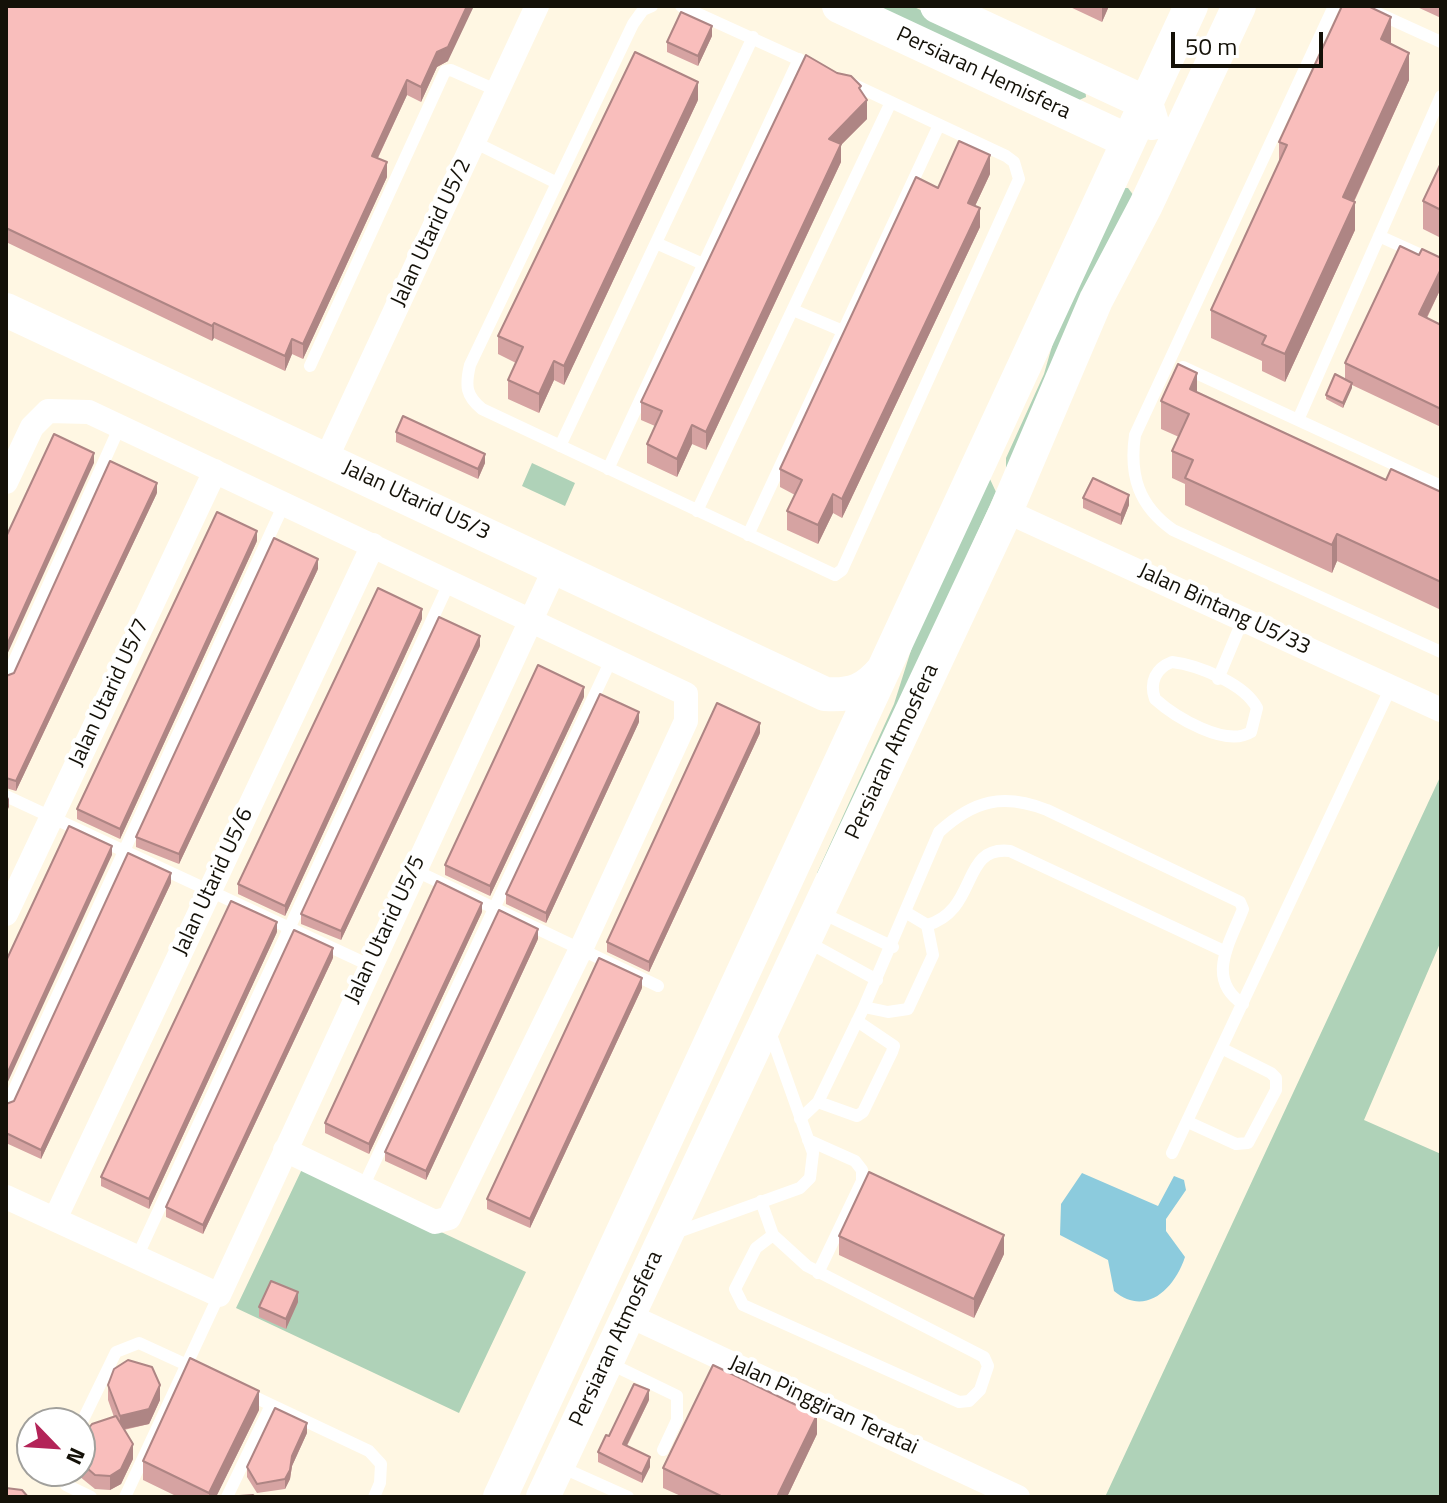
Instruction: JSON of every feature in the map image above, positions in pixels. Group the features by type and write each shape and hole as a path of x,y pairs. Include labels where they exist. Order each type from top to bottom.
{"street":[{"name":"Jalan Utarid U5/2","path":"326,459 537,6"},
{"name":"Persiaran Hemisfera","path":"839,6 1143,125"},
{"name":"Persiaran Hemisfera","path":"937,6 1143,125"},
{"name":"Persiaran Atmosfera","path":"543,1497 766,1021 793,917 844,758 1041,327 1143,125 1191,6"},
{"name":"Persiaran Atmosfera","path":"500,1497 793,917 1006,511 1096,300 1146,205 1237,6"},
{"path":"1096,300 1139,197 1152,155 1143,125 1179,102 1237,6"},
{"name":"Jalan Utarid U5/3","path":"6,310 825,694"},
{"path":"1006,511 996,486 996,465 1027,383 1041,327"},
{"path":"6,482 32,427 48,411 65,409 89,412 686,694 689,709 581,949 449,1218 435,1222 285,1150"},
{"name":"Jalan Utarid U5/7","path":"6,914 215,471"},
{"name":"Jalan Bintang U5/33","path":"1006,511 1441,710"},
{"name":"Jalan Utarid U5/6","path":"55,1219 373,545"},
{"name":"Jalan Utarid U5/5","path":"219,1295 556,566"},
{"path":"825,694 848,696 869,686 887,665"},
{"path":"825,694 845,731 844,758"},
{"path":"6,1197 219,1295"},
{"name":"Jalan Pinggiran Teratai","path":"628,1315 1018,1497"}],"lane":[{"path":"652,6 643,10 633,24 557,183 467,380 470,399 482,409 829,574 838,574 842,570 1019,179 1014,162 1006,156 838,77"},
{"path":"681,6 825,71"},
{"path":"1334,6 1172,361 1135,435 1132,460 1142,499 1158,519 1173,530 1441,652"},
{"path":"1362,6 1441,42"},
{"path":"560,446 753,37"},
{"path":"608,469 799,59"},
{"path":"310,366 445,71 448,68 498,91"},
{"path":"1298,420 1441,98"},
{"path":"697,511 891,102"},
{"path":"748,535 939,125"},
{"path":"474,142 557,183"},
{"path":"1379,236 1441,264"},
{"path":"656,243 703,264"},
{"path":"793,310 843,331"},
{"path":"1172,361 1441,486"},
{"path":"6,679 120,426"},
{"path":"6,1107 284,504"},
{"path":"137,1257 450,581"},
{"path":"1218,679 1243,619"},
{"path":"363,1187 611,660"},
{"path":"1172,662 1189,664 1218,679 1247,695 1257,708 1251,732 1244,737 1221,735 1164,706 1153,692 1153,680 1161,666 1172,662"},
{"path":"1172,1153 1391,687"},
{"path":"6,796 369,965"},
{"path":"800,1119 818,1102 893,947 939,832 957,815 985,801 1008,799 1047,810 1240,902 1243,909 1226,952 1224,989 1243,1004"},
{"path":"927,925 949,916 980,860 996,849 1010,851 1226,952"},
{"path":"414,870 658,986"},
{"path":"864,1007 888,1012 908,1009 933,955 927,925 907,913"},
{"path":"793,917 893,947"},
{"path":"793,917 877,980"},
{"path":"664,1237 800,1188 810,1178 813,1153 766,1021"},
{"path":"818,1102 857,1116 863,1112 887,1064 894,1046 857,1021"},
{"path":"1188,1122 1236,1144 1248,1143 1276,1090 1276,1078 1271,1073 1223,1049"},
{"path":"808,1140 855,1161 862,1170 862,1181 818,1273"},
{"path":"761,1201 773,1235 818,1273 984,1357 988,1366 980,1390 969,1401 959,1402 743,1305 735,1289 756,1248 773,1235"},
{"path":"125,1497 219,1295"},
{"path":"89,1407 116,1352 139,1343 215,1378"},
{"path":"607,1361 677,1396 680,1406 677,1420 663,1450"},
{"path":"229,1385 369,1451 381,1464 380,1483 374,1497"},
{"path":"227,1497 271,1405"},
{"path":"558,1465 628,1497"},
{"path":"70,1487 91,1497"}],"green space":[{"path":"876,6 912,6 1085,87 1086,97 1077,101"},
{"path":"1123,188 1128,188 1134,196 1006,470 1006,458 1044,374 1063,308"},
{"path":"532,463 575,483 565,506 522,486"},
{"path":"989,477 996,492 821,875 817,873 894,704 913,644"},
{"path":"1441,775 1441,941 1364,1120 1441,1154 1441,1497 1105,1497"},
{"path":"303,1167 526,1272 459,1413 236,1308"}],"water":[{"path":"1082,1173 1158,1206 1174,1176 1184,1180 1186,1190 1166,1219 1166,1231 1185,1257 1174,1280 1157,1296 1137,1301 1114,1291 1108,1260 1060,1235 1061,1204"}],"building":[{"path":"6,6 467,6 448,47 437,52 421,87 407,80 372,156 387,162 303,344 292,339 285,356 214,323 212,326 6,228"},
{"path":"1342,6 1368,6 1391,17 1381,39 1409,53 1343,197 1355,202 1285,354 1262,344 1266,336 1211,310 1287,145 1279,142"},
{"path":"681,12 712,26 698,56 667,42"},
{"path":"635,52 698,82 564,366 554,361 539,394 508,380 523,347 498,336"},
{"path":"806,55 837,73 851,76 861,86 859,88 867,100 829,139 841,144 706,432 692,425 677,459 647,444 662,411 641,402"},
{"path":"959,141 990,155 968,203 980,208 842,499 833,494 818,525 787,511 802,480 780,469 916,177 938,188"},
{"path":"1441,163 1441,210 1423,201"},
{"path":"1400,246 1419,255 1422,249 1441,258 1441,269 1419,314 1441,325 1441,409 1345,363"},
{"path":"1178,364 1197,373 1190,389 1386,480 1391,469 1441,492 1441,582 1337,534 1332,545 1185,478 1193,460 1172,451 1189,414 1161,401"},
{"path":"1335,374 1352,383 1343,403 1326,395"},
{"path":"403,416 485,454 478,469 396,432"},
{"path":"54,434 94,453 6,647 6,537"},
{"path":"110,461 157,483 16,781 6,778 6,676 14,673"},
{"path":"1093,478 1129,495 1121,515 1083,498"},
{"path":"217,512 257,531 120,829 77,809"},
{"path":"274,538 318,559 179,854 136,837"},
{"path":"378,588 422,609 285,906 238,884"},
{"path":"439,617 480,636 341,931 301,914"},
{"path":"538,665 584,687 490,886 445,865"},
{"path":"600,694 639,712 546,913 506,894"},
{"path":"717,703 760,723 649,962 607,942"},
{"path":"69,826 112,846 6,1076 6,961"},
{"path":"128,853 171,873 41,1150 6,1133 6,1104 14,1101"},
{"path":"437,881 482,903 369,1144 325,1123"},
{"path":"231,901 277,922 149,1199 101,1177"},
{"path":"499,910 538,929 426,1171 385,1152"},
{"path":"294,930 333,948 203,1225 166,1207"},
{"path":"599,958 642,978 530,1219 487,1199"},
{"path":"869,1172 1004,1235 974,1299 839,1236"},
{"path":"271,1281 298,1292 286,1319 259,1307"},
{"path":"190,1358 259,1391 209,1493 143,1461"},
{"path":"128,1360 152,1367 160,1385 149,1409 120,1416 108,1385 114,1369"},
{"path":"713,1365 817,1415 777,1497 723,1497 663,1468"},
{"path":"634,1384 649,1390 623,1444 650,1457 642,1474 598,1452"},
{"path":"275,1408 307,1423 285,1479 257,1484 247,1467"},
{"path":"116,1416 133,1444 121,1469 110,1476 96,1475 96,1423"},
{"path":"6,1488 22,1490 28,1497 6,1497"}]}
